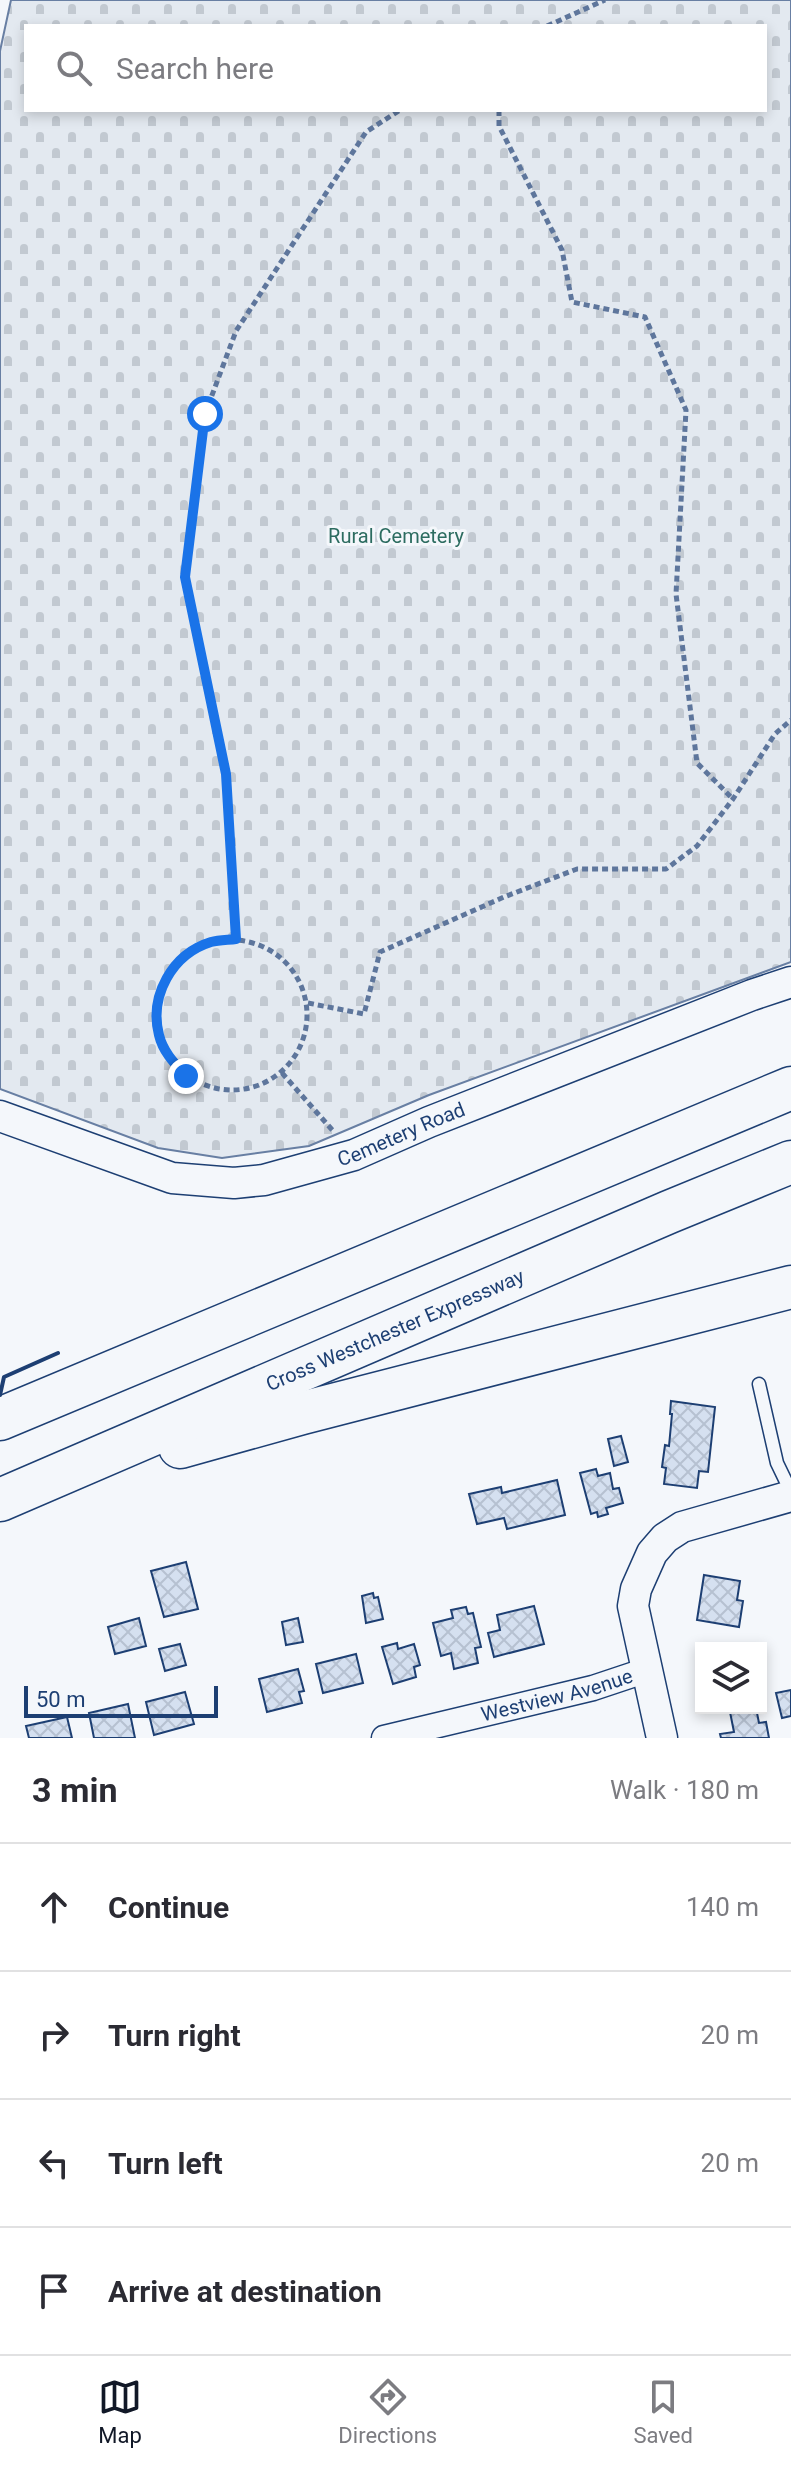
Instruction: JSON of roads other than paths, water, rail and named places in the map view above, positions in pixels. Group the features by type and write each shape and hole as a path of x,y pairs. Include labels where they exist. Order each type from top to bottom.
{"highway":[{"path":"0,1419 791,1088"},
{"name":"Cross Westchester Expressway","path":"3,1499 791,1162"},
{"path":"3,1499 240,1430 791,1287"}],"street":[{"name":"Cemetery Road","path":"0,1116 172,1178 234,1183 264,1180 354,1155 429,1122 791,982"},
{"name":"Westview Avenue","path":"384,1738 593,1688 647,1670 633,1606 636,1589 652,1553 665,1538 682,1527 791,1494"},
{"path":"647,1670 662,1738"}],"lane":[{"path":"759,1384 777,1463 791,1494"}],"park label":[{"name":"Rural Cemetery","path":"396,536"}]}
